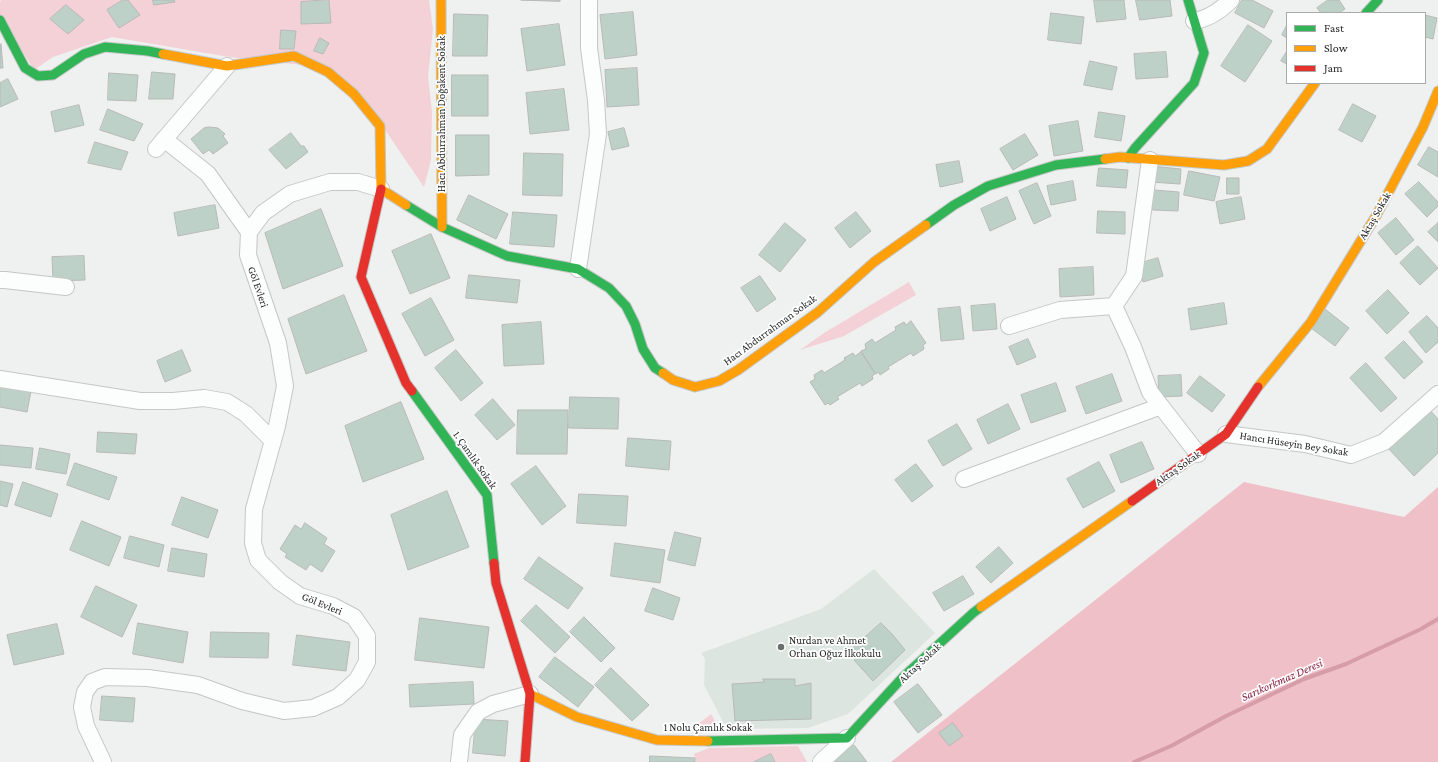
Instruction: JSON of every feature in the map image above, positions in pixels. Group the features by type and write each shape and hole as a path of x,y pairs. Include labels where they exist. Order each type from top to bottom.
{"street":[{"name":"Hacı Abdurrahman Doğakent Sokak","path":"441,0 442,227"},
{"path":"578,269 598,134 590,48 589,0"},
{"path":"1128,158 1135,148 1194,83 1204,53 1188,0"},
{"path":"1194,21 1203,20 1231,0"},
{"path":"1367,12 1378,0"},
{"path":"0,20 25,68 38,76 53,75 84,54 105,47 148,51 227,66 294,56 328,72 354,94 380,126 381,189 358,182 330,182 290,194 263,213 249,232 208,174 160,144 227,66"},
{"name":"Hacı Abdurrahman Sokak","path":"381,189 442,227 507,256 578,269 609,288 626,306 635,324 643,349 655,368 674,380 695,387 719,381 738,370 818,312 874,262 954,205 988,186 1056,165 1120,157 1224,165 1248,162 1267,149 1314,84"},
{"name":"Aktaş Sokak","path":"821,762 847,738 904,677 973,613 1226,434 1259,385 1311,322 1376,216 1423,127 1438,91"},
{"path":"1114,306 1134,276 1150,160"},
{"name":"1. Çamlık Sokak","path":"381,189 361,277 406,383 488,495 496,583 530,694 525,762"},
{"name":"Göl Evleri","path":"103,762 86,726 82,707 85,692 92,682 105,677 148,678 198,685 242,701 284,711 313,708 338,697 357,680 367,662 366,636 354,618 333,606 300,596 280,582 258,560 252,543 254,509 277,426 284,386 278,343 248,255 249,232"},
{"path":"0,280 66,287"},
{"path":"1009,326 1060,310 1114,306"},
{"path":"1114,306 1133,347 1150,392 1198,454"},
{"path":"0,379 140,401 174,401 204,398 227,402 246,414 273,441"},
{"name":"Hancı Hüseyin Bey Sokak","path":"1226,434 1305,444 1351,454 1384,442 1438,394"},
{"path":"964,479 1162,406"},
{"path":"459,762 462,734 478,712 493,704 530,694"},
{"name":"1 Nolu Çamlık Sokak","path":"530,694 577,717 657,740 735,741 847,738"}],"shaded area":[{"path":"1,0 429,0 433,29 428,77 432,112 431,160 424,187 368,105 330,68 229,57 112,37 53,57 34,70 0,15"},
{"path":"909,282 916,295 844,336 800,350 824,333"},
{"path":"1244,482 1404,517 1438,487 1438,762 891,762"},
{"name":"Nurdan ve Ahmet Orhan Oğuz İlkokulu","path":"874,569 935,633 848,714 808,728 727,729 704,685 705,659 701,653 821,609"},
{"path":"711,714 720,730 694,730 694,727"},
{"path":"798,746 807,762 696,762 694,754 709,748"}],"building":[{"path":"123,0 128,0 140,15 119,28 107,10"},
{"path":"153,0 174,0 175,2 154,5"},
{"path":"329,0 331,23 301,24 301,2"},
{"path":"521,0 560,0 560,1"},
{"path":"1094,0 1124,0 1126,19 1097,22"},
{"path":"1136,0 1170,0 1172,16 1140,20"},
{"path":"1242,0 1252,0 1273,11 1264,28 1235,13"},
{"path":"1328,0 1339,0 1345,9 1340,12 1320,12 1317,8"},
{"path":"66,5 84,20 68,34 50,19"},
{"path":"633,12 637,55 605,59 600,15"},
{"path":"1051,13 1084,17 1081,44 1048,40"},
{"path":"454,14 488,15 487,56 453,56"},
{"path":"1426,15 1437,18 1433,39 1426,37"},
{"path":"559,24 565,65 527,71 521,29"},
{"path":"1248,25 1272,41 1245,82 1221,66"},
{"path":"1286,27 1286,37 1282,35"},
{"path":"281,30 296,31 294,49 280,49"},
{"path":"320,38 329,43 323,54 314,51"},
{"path":"1,44 3,68 0,68"},
{"path":"1166,52 1168,77 1136,79 1134,54"},
{"path":"1286,53 1286,64 1281,61"},
{"path":"1090,61 1117,67 1112,90 1084,85"},
{"path":"637,68 639,105 607,107 605,70"},
{"path":"152,72 175,74 173,99 149,99"},
{"path":"109,73 138,75 136,101 108,100"},
{"path":"452,75 488,75 488,116 452,116"},
{"path":"8,79 18,99 0,107 0,83"},
{"path":"564,89 569,130 530,134 526,93"},
{"path":"1353,104 1376,116 1362,142 1339,130"},
{"path":"79,105 84,125 55,132 51,112"},
{"path":"108,109 143,124 134,141 100,130"},
{"path":"1099,112 1125,116 1121,141 1095,137"},
{"path":"1078,121 1083,151 1054,156 1049,126"},
{"path":"204,128 218,128 225,134 223,136 228,143 213,154 209,150 203,154 191,139"},
{"path":"624,128 629,146 612,150 608,132"},
{"path":"291,133 301,146 304,146 308,152 286,169 269,150"},
{"path":"1025,134 1038,155 1013,170 1000,149"},
{"path":"456,135 489,135 489,175 456,176"},
{"path":"95,142 128,152 121,170 88,163"},
{"path":"1429,147 1438,152 1438,177 1418,165"},
{"path":"524,153 563,154 562,196 523,195"},
{"path":"959,161 963,182 940,187 936,165"},
{"path":"1151,166 1181,169 1180,184 1150,182"},
{"path":"1099,168 1128,170 1126,188 1097,186"},
{"path":"1189,171 1220,177 1214,201 1184,195"},
{"path":"1227,178 1239,178 1239,194 1227,194"},
{"path":"1073,181 1076,200 1051,205 1047,186"},
{"path":"1419,182 1438,202 1438,206 1427,217 1405,194"},
{"path":"1037,183 1051,216 1034,224 1019,191"},
{"path":"1154,190 1179,192 1178,211 1153,210"},
{"path":"469,195 508,214 496,239 457,220"},
{"path":"1007,197 1016,219 990,231 981,209"},
{"path":"1241,197 1245,219 1220,224 1216,202"},
{"path":"215,205 219,228 178,236 174,213"},
{"path":"321,209 343,266 283,289 265,233"},
{"path":"1098,211 1125,212 1125,234 1097,233"},
{"path":"513,212 557,215 554,247 510,244"},
{"path":"856,212 871,231 850,248 835,228"},
{"path":"1396,218 1414,240 1396,255 1378,233"},
{"path":"785,223 806,240 780,272 759,255"},
{"path":"1438,223 1438,242 1428,232"},
{"path":"431,234 450,278 410,294 392,251"},
{"path":"1418,246 1438,268 1420,285 1400,263"},
{"path":"84,256 85,280 53,281 52,257"},
{"path":"1158,258 1163,276 1143,282 1138,264"},
{"path":"1093,267 1094,295 1060,297 1059,269"},
{"path":"469,275 520,280 517,303 466,298"},
{"path":"760,276 776,299 757,312 741,288"},
{"path":"1388,290 1409,313 1387,334 1366,311"},
{"path":"344,295 367,351 306,374 288,319"},
{"path":"431,298 454,340 425,356 402,314"},
{"path":"1224,303 1227,324 1191,330 1188,309"},
{"path":"995,304 997,329 973,331 971,306"},
{"path":"960,307 964,339 941,341 938,309"},
{"path":"1325,309 1349,328 1335,346 1311,328"},
{"path":"1427,316 1438,328 1438,342 1426,353 1409,332"},
{"path":"911,321 926,343 923,345 924,349 913,356 911,353 888,367 889,369 880,375 879,372 876,374 861,351 866,349 865,344 872,339 875,343 896,330 895,327 904,322 906,325"},
{"path":"541,322 544,364 504,366 502,325"},
{"path":"1028,339 1036,357 1017,365 1009,347"},
{"path":"1404,341 1423,362 1404,379 1385,358"},
{"path":"182,350 191,371 165,382 157,361"},
{"path":"456,350 483,383 461,401 435,368"},
{"path":"861,352 875,374 872,376 873,379 862,386 860,383 837,397 839,399 830,405 828,403 825,405 810,382 815,379 814,375 822,370 824,373 845,360 844,358 853,353 855,356"},
{"path":"1366,363 1397,398 1381,412 1350,378"},
{"path":"1112,374 1122,401 1086,414 1076,387"},
{"path":"1181,375 1182,396 1159,397 1158,376"},
{"path":"1200,376 1225,395 1212,412 1187,393"},
{"path":"1056,383 1066,411 1031,423 1021,395"},
{"path":"0,386 31,391 27,412 0,407"},
{"path":"570,397 619,398 618,429 569,428"},
{"path":"493,399 515,425 497,440 475,415"},
{"path":"401,402 424,459 363,482 345,426"},
{"path":"1008,404 1020,429 988,444 977,420"},
{"path":"1429,409 1438,419 1438,453 1414,476 1388,448"},
{"path":"518,410 568,410 567,454 517,454"},
{"path":"957,424 972,449 943,466 928,441"},
{"path":"98,432 137,434 135,454 97,452"},
{"path":"628,438 671,441 669,470 626,466"},
{"path":"1142,442 1154,469 1121,483 1110,455"},
{"path":"0,445 33,448 31,468 0,465"},
{"path":"40,448 70,454 66,474 36,469"},
{"path":"1099,462 1115,491 1083,508 1067,479"},
{"path":"75,463 117,477 109,500 67,485"},
{"path":"916,464 933,486 912,502 895,480"},
{"path":"536,466 566,506 542,525 511,484"},
{"path":"0,481 13,484 7,507 0,505"},
{"path":"23,482 58,494 51,517 15,505"},
{"path":"447,491 469,547 408,570 391,515"},
{"path":"579,494 628,496 626,526 577,523"},
{"path":"182,497 218,510 208,538 172,525"},
{"path":"82,521 121,537 109,566 70,550"},
{"path":"305,523 327,538 324,544 335,551 322,572 310,564 306,570 285,557 287,554 280,549 295,525 301,529"},
{"path":"675,532 701,538 695,566 668,560"},
{"path":"130,536 164,545 159,567 124,558"},
{"path":"615,543 665,550 660,583 611,576"},
{"path":"999,547 1013,563 991,583 976,567"},
{"path":"172,548 207,554 204,577 168,571"},
{"path":"539,557 583,588 568,609 524,579"},
{"path":"963,576 974,594 944,611 933,593"},
{"path":"96,586 137,605 122,637 81,617"},
{"path":"653,588 680,598 673,620 645,611"},
{"path":"536,605 570,637 555,653 521,621"},
{"path":"584,617 615,648 601,662 570,632"},
{"path":"420,618 489,627 484,668 415,660"},
{"path":"138,623 188,632 183,663 133,654"},
{"path":"881,623 905,650 873,681 854,660 859,655 852,649"},
{"path":"57,624 64,654 14,665 7,635"},
{"path":"211,632 269,633 268,658 210,657"},
{"path":"297,635 350,642 346,671 293,665"},
{"path":"555,657 594,687 578,707 539,677"},
{"path":"611,668 649,705 632,721 595,685"},
{"path":"763,679 795,679 795,686 811,683 811,719 735,721 732,684 764,682"},
{"path":"473,682 474,704 410,707 409,685"},
{"path":"918,684 942,715 918,733 894,702"},
{"path":"102,696 135,698 133,722 100,720"},
{"path":"476,719 508,721 505,756 473,753"},
{"path":"953,723 963,736 949,746 939,733"},
{"path":"854,745 867,762 831,762"},
{"path":"771,754 775,762 754,762"},
{"path":"650,756 695,758 695,762 650,762"}],"waterway":[{"name":"Sarıkorkmaz Deresi","path":"1134,762 1171,746 1226,716 1304,679 1346,664 1421,629 1438,619"}],"traffic: fast":[{"path":"1128,158 1135,148 1194,83 1204,53 1188,0"},
{"path":"1367,12 1378,0"},
{"path":"0,20 25,68 38,76 53,75 84,54 105,47 163,54"},
{"path":"926,225 954,205 988,186 1056,165 1105,159"},
{"path":"406,205 442,227 507,256 578,269 609,288 626,306 635,324 643,349 655,368 663,373"},
{"path":"412,391 487,495 494,563"},
{"path":"708,741 847,738 903,677 981,607"}],"traffic: slow":[{"path":"441,0 442,227"},
{"path":"163,54 227,66 294,56 328,72 354,94 380,126 381,189 406,205"},
{"path":"1105,159 1120,157 1224,165 1248,161 1267,149 1314,84"},
{"path":"1258,387 1311,322 1376,216 1423,127 1438,91"},
{"path":"663,373 673,380 695,387 719,381 738,370 818,312 874,262 926,225"},
{"path":"981,607 1132,501"},
{"path":"530,694 577,717 657,740 708,741"}],"traffic: jam":[{"path":"381,189 361,277 406,383 412,391"},
{"path":"1132,501 1226,434 1258,387"},
{"path":"494,563 496,583 530,694 525,762"}],"place":[{"name":"Nurdan ve Ahmet Orhan Oğuz İlkokulu","path":"781,647"}]}
